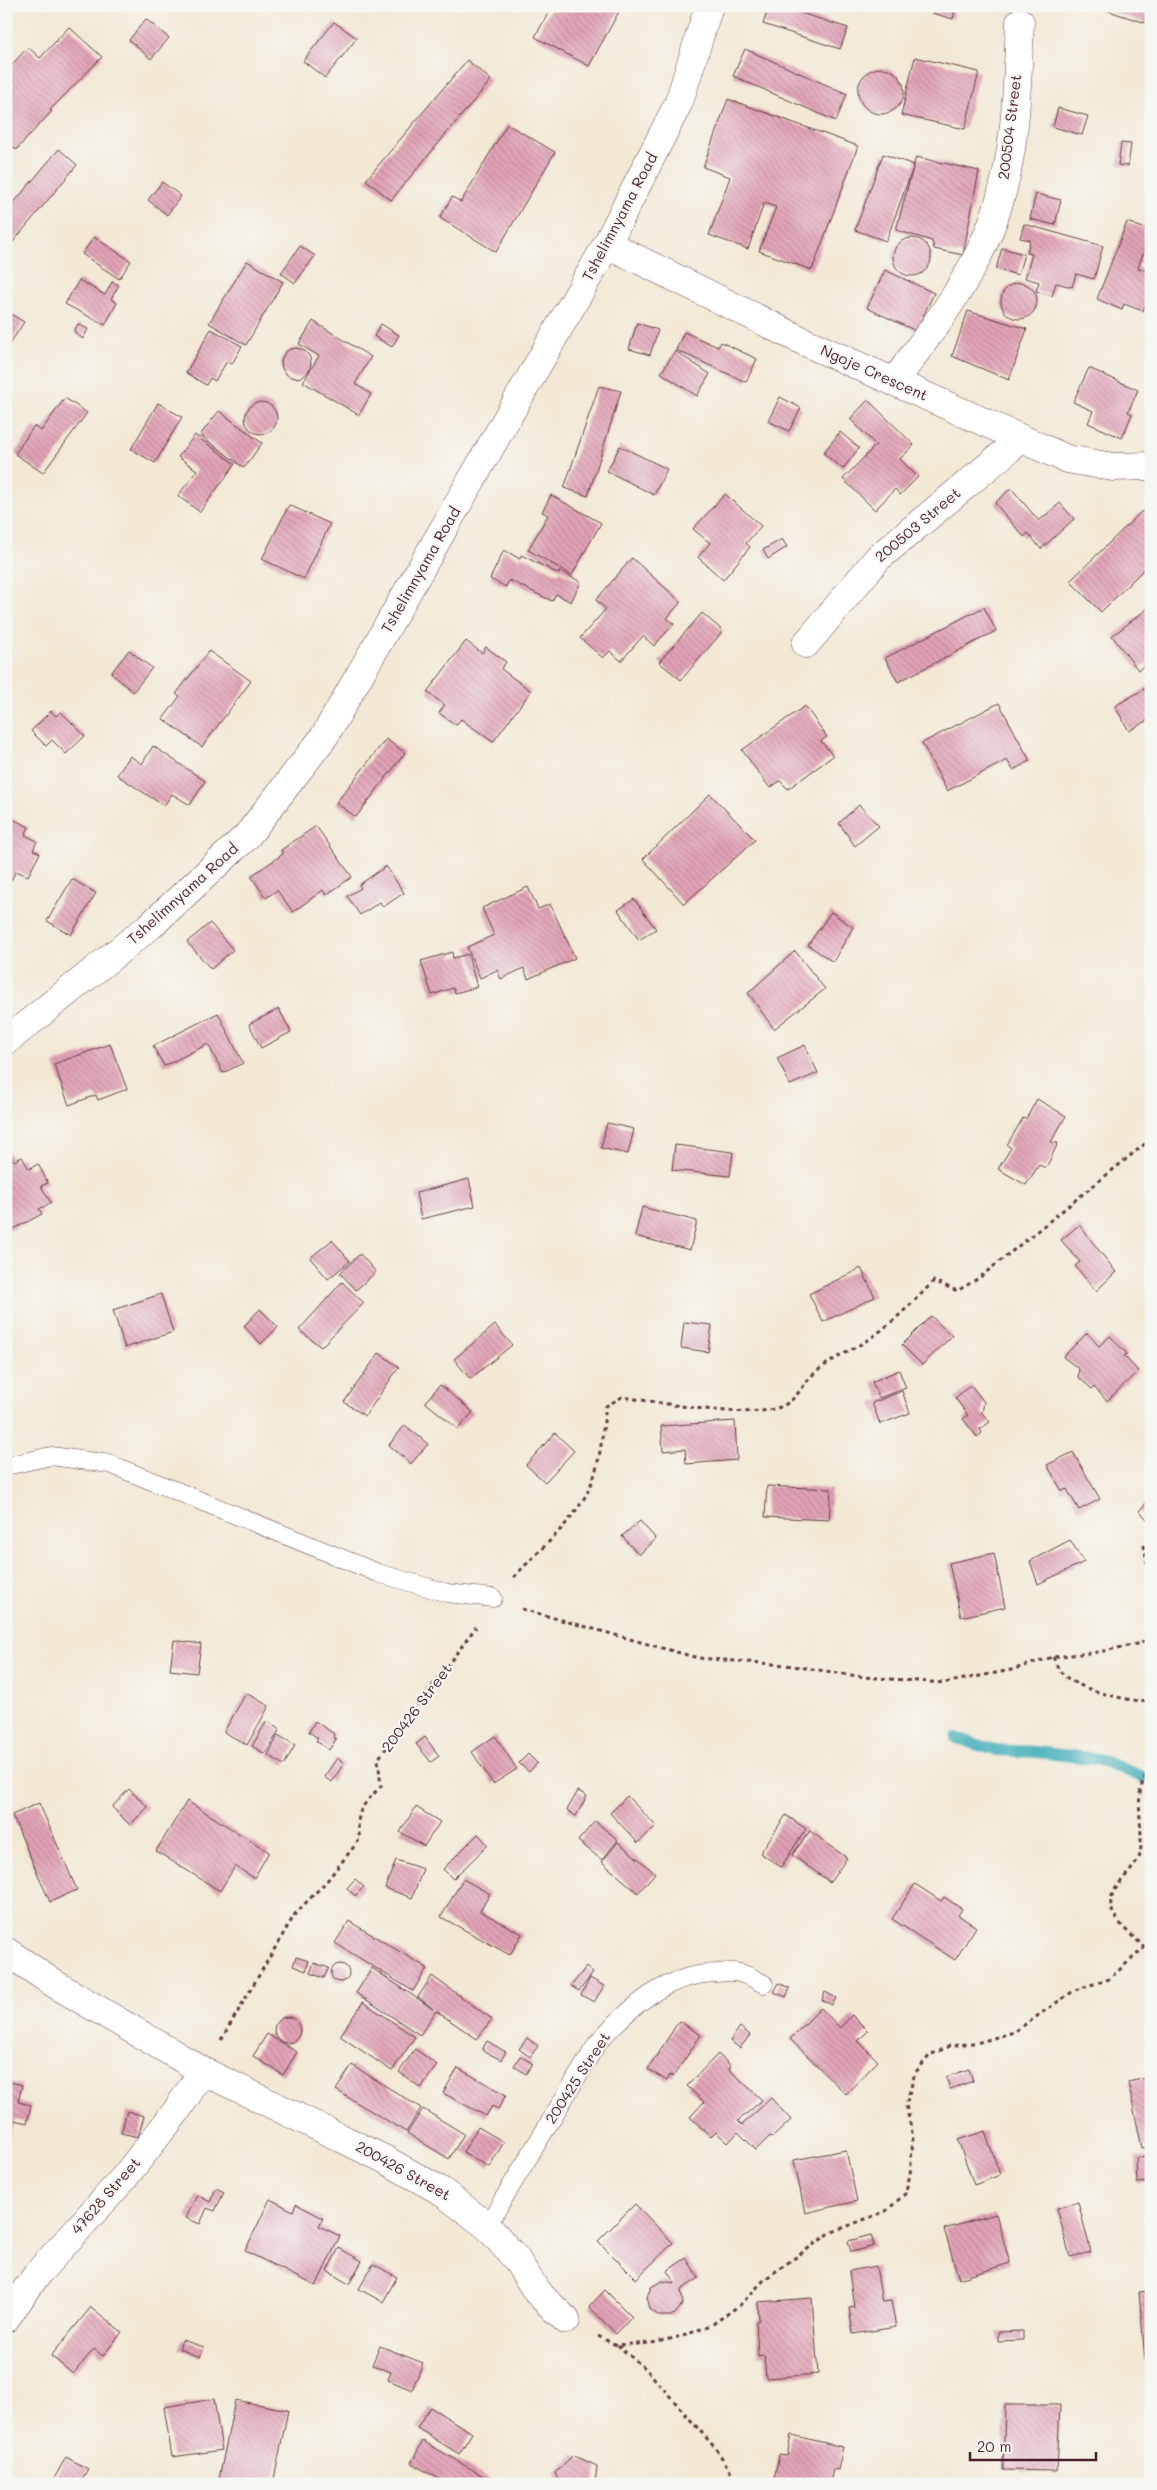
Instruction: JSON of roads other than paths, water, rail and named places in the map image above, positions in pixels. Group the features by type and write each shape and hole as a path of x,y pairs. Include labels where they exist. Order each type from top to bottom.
{"street":[{"name":"Tshelimnyama Road","path":"6,1041 150,926 247,836 324,737 607,244 680,102 709,6"},
{"name":"200504 Street","path":"894,382 945,312 976,261 998,207 1008,169 1016,102 1020,22"},
{"name":"Ngoje Crescent","path":"607,244 805,342 1067,459 1113,467 1151,466"},
{"name":"200503 Street","path":"806,644 878,558 1021,439"},
{"name":"200426 Street","path":"6,1951 53,1983 203,2071 384,2159 441,2191 487,2226 516,2259 537,2292 566,2320"},
{"name":"47628 Street","path":"6,2318 38,2273 124,2179 175,2113 203,2071"}],"lane":[{"path":"6,1466 51,1456 110,1464 174,1488 378,1573 446,1593 494,1598"},
{"name":"200425 Street","path":"487,2226 598,2042 622,2016 660,1988 680,1978 702,1973 738,1972 764,1984"}],"waterway":[{"path":"956,1738 995,1750 1036,1752 1098,1759 1143,1777 1151,1777"}]}
